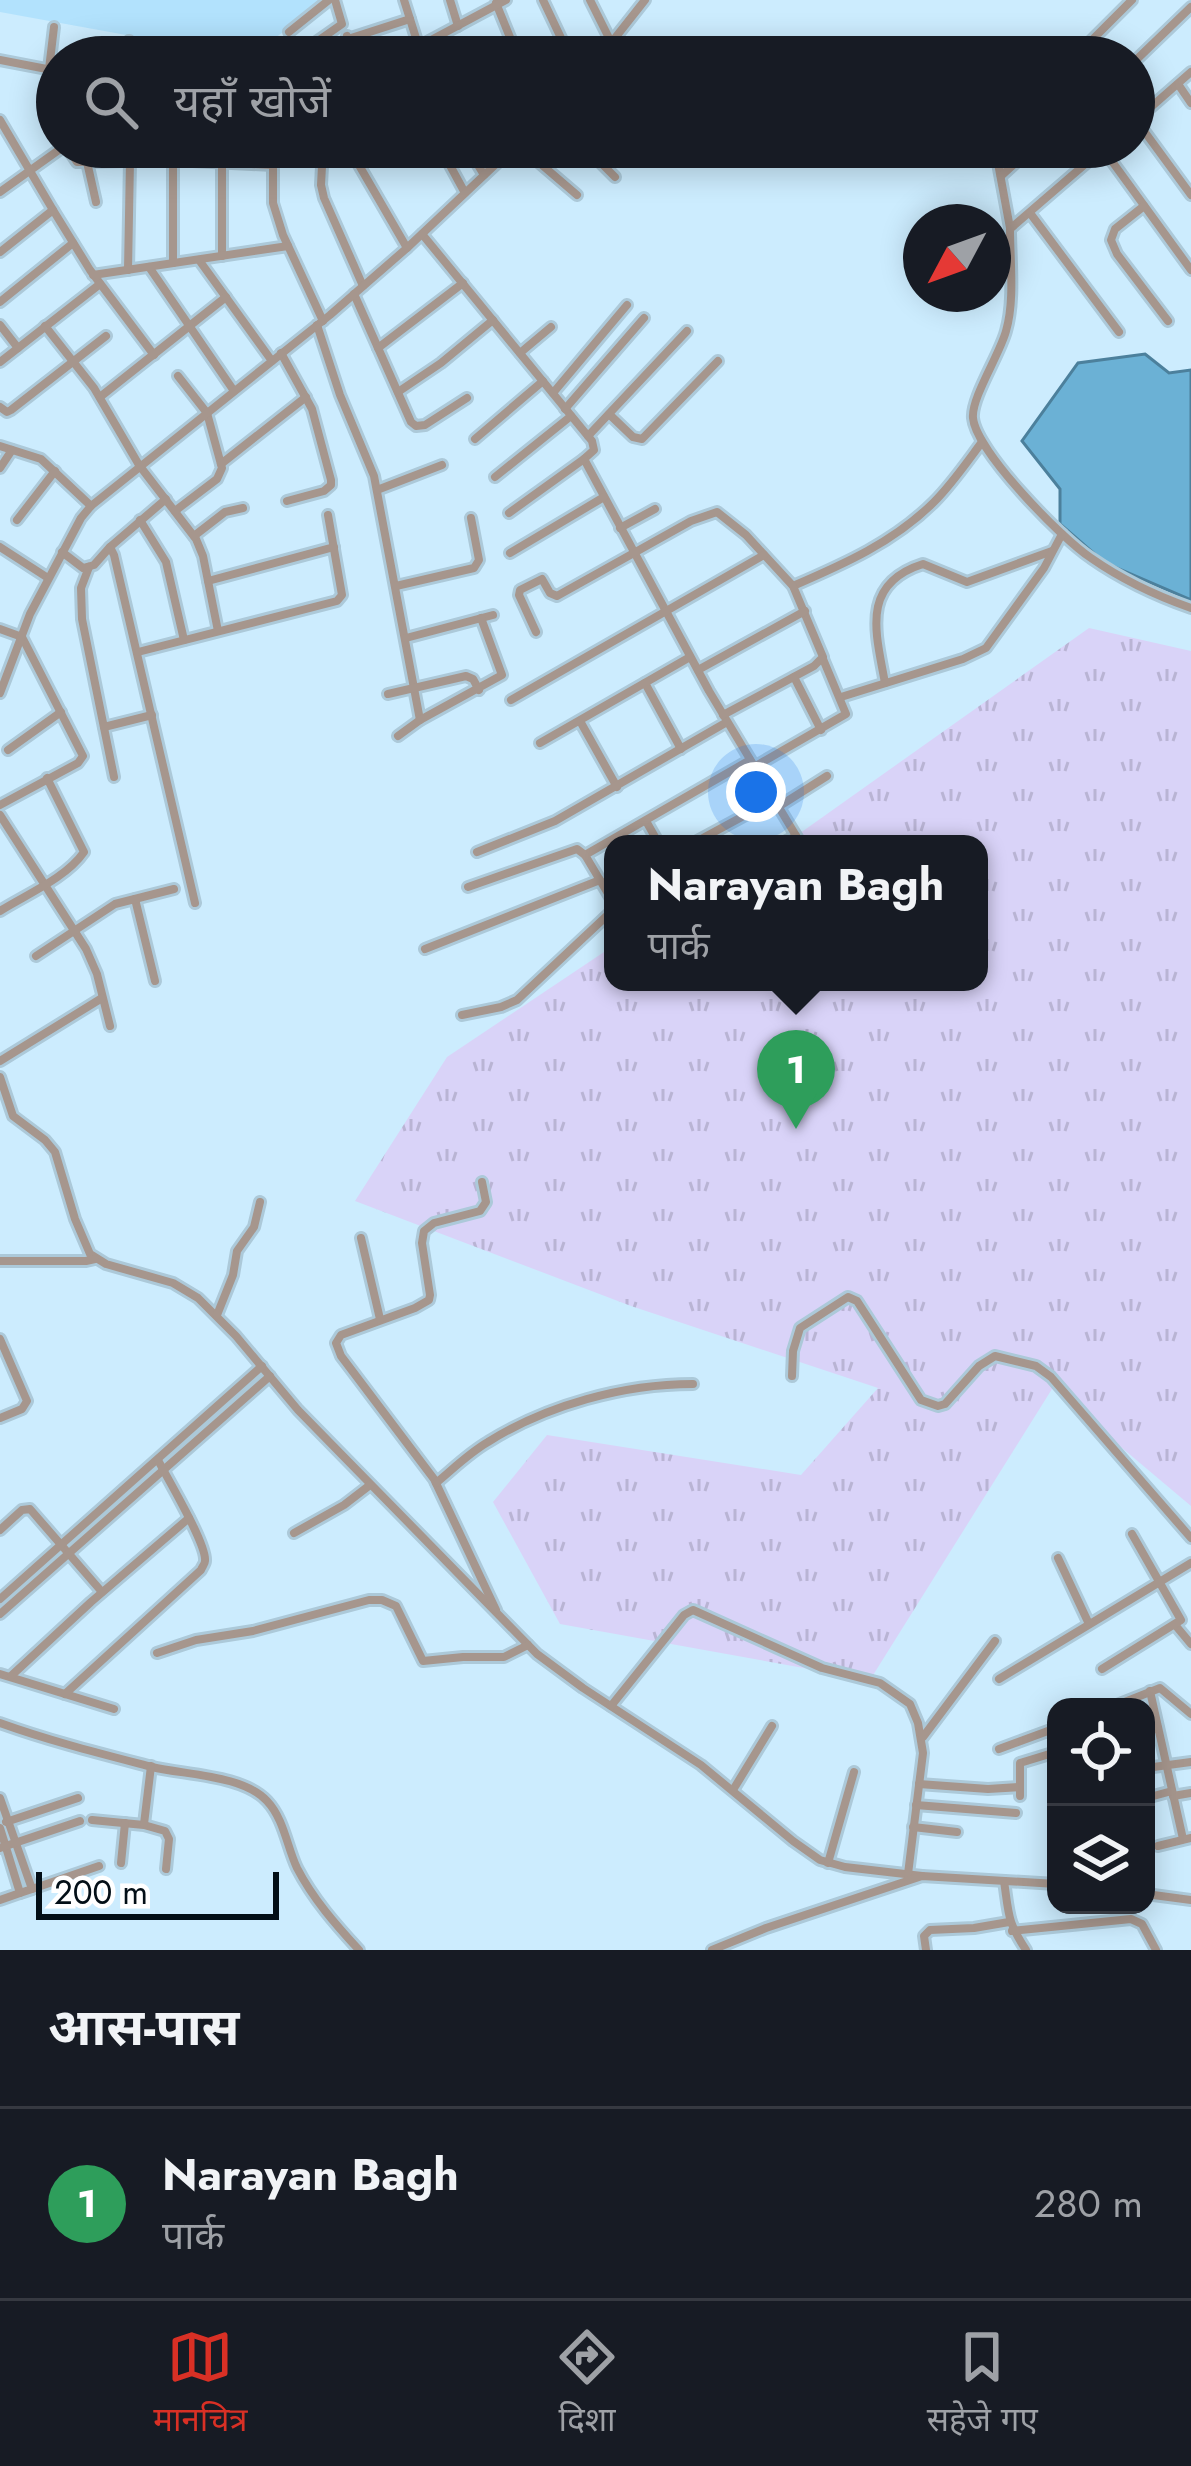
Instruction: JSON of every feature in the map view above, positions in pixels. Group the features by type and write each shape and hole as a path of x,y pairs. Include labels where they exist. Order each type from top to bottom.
{"street":[{"path":"289,32 332,0 347,36"},
{"path":"404,0 415,36"},
{"path":"450,0 458,26"},
{"path":"543,0 560,36"},
{"path":"590,0 608,36"},
{"path":"1096,36 1132,0"},
{"path":"443,36 499,2 511,36"},
{"path":"615,36 640,2"},
{"path":"1155,42 1191,7"},
{"path":"357,36 410,19"},
{"path":"325,36 342,24"},
{"path":"54,27 54,36"},
{"path":"0,59 36,66"},
{"path":"1155,104 1191,73"},
{"path":"1178,84 1191,103"},
{"path":"0,120 3,132 96,279 154,355"},
{"path":"1155,148 1191,196"},
{"path":"0,192 36,167"},
{"path":"88,168 96,202"},
{"path":"128,270 130,168"},
{"path":"172,168 173,263"},
{"path":"222,168 222,256"},
{"path":"273,168 273,203 377,490 420,720"},
{"path":"322,168 324,198 363,286"},
{"path":"361,168 407,248"},
{"path":"451,168 465,193"},
{"path":"480,168 484,175"},
{"path":"0,693 48,578 91,506 320,323 492,168"},
{"path":"544,168 577,195"},
{"path":"606,168 615,177"},
{"path":"998,168 1005,204"},
{"path":"1000,177 1010,168"},
{"path":"1011,228 1081,168"},
{"path":"1118,168 1191,270"},
{"path":"1144,206 1115,230 1111,240 1168,321"},
{"path":"0,252 53,210"},
{"path":"1030,213 1119,332"},
{"path":"422,233 594,450 509,513"},
{"path":"0,302 73,243"},
{"path":"0,362 96,279 288,246"},
{"path":"199,259 272,361"},
{"path":"148,267 234,391"},
{"path":"378,348 463,283"},
{"path":"354,294 411,422 421,427 467,398"},
{"path":"100,398 226,297"},
{"path":"553,393 627,305"},
{"path":"1008,312 1008,327 972,414 982,442 1062,534 1102,565 1191,608"},
{"path":"495,477 568,412 644,318"},
{"path":"398,392 493,320"},
{"path":"0,326 18,348"},
{"path":"45,326 194,536 203,556 218,632"},
{"path":"520,353 551,327"},
{"path":"587,436 687,331"},
{"path":"0,407 11,410 106,336"},
{"path":"281,353 307,397 331,485 287,501"},
{"path":"609,414 642,440 718,361"},
{"path":"175,511 222,472 206,412 178,376"},
{"path":"475,439 542,381"},
{"path":"221,464 307,397"},
{"path":"794,586 884,542 934,502 982,442"},
{"path":"0,446 41,459 91,506"},
{"path":"0,468 12,450"},
{"path":"584,459 690,657 795,835"},
{"path":"377,490 442,465"},
{"path":"17,520 56,471"},
{"path":"510,554 604,497"},
{"path":"62,552 77,565 94,566 166,499"},
{"path":"194,536 225,512 243,508"},
{"path":"620,528 655,509"},
{"path":"536,632 520,590 542,579 557,596 717,512 794,586 841,697 846,714 821,730 620,835"},
{"path":"138,652 337,602 342,596 328,515"},
{"path":"396,586 474,568 479,560 471,518"},
{"path":"140,520 166,562 184,640"},
{"path":"841,697 986,649 1037,579 1062,534"},
{"path":"110,547 118,563 195,903"},
{"path":"208,581 334,547"},
{"path":"0,561 3,549 48,578"},
{"path":"885,683 875,615 883,591 896,578 923,564 958,579 974,580 1054,550"},
{"path":"511,700 764,555"},
{"path":"88,567 81,588 82,619 114,777"},
{"path":"698,670 805,611"},
{"path":"406,638 493,615"},
{"path":"398,736 499,678 502,671 481,618"},
{"path":"0,629 22,637 83,757 0,805"},
{"path":"540,743 690,657"},
{"path":"477,852 555,821 617,787 823,657"},
{"path":"388,694 470,676 478,690"},
{"path":"794,677 821,730"},
{"path":"645,683 681,749"},
{"path":"8,750 61,712"},
{"path":"104,727 152,715"},
{"path":"580,721 617,787"},
{"path":"711,835 827,776"},
{"path":"0,911 84,852 47,778"},
{"path":"0,815 93,962 110,1026"},
{"path":"646,820 654,835"},
{"path":"585,855 604,844"},
{"path":"468,886 572,849 585,855 604,884"},
{"path":"425,950 600,880"},
{"path":"36,956 115,904 174,890"},
{"path":"135,898 155,981"},
{"path":"462,1015 517,1000 604,915"},
{"path":"0,1061 102,998"},
{"path":"0,1077 13,1116 55,1152 84,1242 96,1258"},
{"path":"482,1181 484,1208 434,1223 424,1231 429,1300 341,1335 336,1348 436,1483 499,1617"},
{"path":"217,1315 237,1251 254,1227 260,1202"},
{"path":"361,1238 380,1319"},
{"path":"0,1261 96,1258 172,1283 197,1298 298,1410 528,1645 556,1669 687,1755 808,1852 829,1863 922,1876 1047,1883"},
{"path":"792,1376 800,1328 848,1297 857,1301 928,1405 945,1405 979,1366 995,1356 1036,1366 1051,1377 1191,1538"},
{"path":"0,1339 27,1404 0,1418"},
{"path":"0,1599 262,1366"},
{"path":"0,1614 270,1376"},
{"path":"436,1483 490,1441 578,1401 660,1384 693,1384"},
{"path":"65,1694 205,1562 189,1518 158,1460"},
{"path":"294,1533 370,1485"},
{"path":"0,1530 22,1510 30,1509 102,1592"},
{"path":"5,1675 189,1518"},
{"path":"1102,1669 1181,1620 1132,1534"},
{"path":"1058,1558 1089,1624"},
{"path":"999,1679 1191,1563"},
{"path":"157,1653 369,1600 395,1606 423,1661 504,1657 528,1645"},
{"path":"611,1706 693,1610 822,1668 888,1687 910,1703 922,1738 908,1874"},
{"path":"1176,1626 1191,1644"},
{"path":"922,1738 995,1641"},
{"path":"5,1675 113,1709"},
{"path":"1133,1698 1164,1690 1191,1714"},
{"path":"1150,1691 1187,1838 1158,1846"},
{"path":"0,1723 253,1790 276,1814 307,1886 359,1950"},
{"path":"733,1790 772,1726"},
{"path":"999,1749 1047,1731"},
{"path":"919,1784 1020,1791 1021,1762 1047,1755"},
{"path":"1155,1767 1191,1762"},
{"path":"144,1825 151,1766"},
{"path":"829,1863 854,1772"},
{"path":"1155,1796 1191,1793"},
{"path":"0,1798 20,1893"},
{"path":"3,1824 78,1798"},
{"path":"916,1805 1016,1813"},
{"path":"92,1820 160,1828 168,1834 166,1870"},
{"path":"7,1846 80,1821"},
{"path":"122,1863 125,1823"},
{"path":"913,1827 957,1832"},
{"path":"7,1846 32,1889"},
{"path":"0,1900 99,1866"},
{"path":"712,1950 922,1876"},
{"path":"1004,1881 1011,1926 1027,1950"},
{"path":"1155,1895 1191,1900"},
{"path":"926,1950 925,1936 930,1930 1131,1919 1142,1924 1156,1950"}],"shaded area":[{"path":"0,0 324,0 278,36 132,36 0,12"},
{"path":"1145,354 1169,373 1191,370 1191,600 1105,563 1060,524 1060,489 1022,441 1078,363"}],"green space":[{"path":"1089,628 1191,651 1191,1506 1052,1389 870,1680 560,1624 493,1502 547,1435 801,1475 878,1388 631,1306 355,1201 447,1057 604,952 604,991 988,991 988,835 797,835"}],"place":[{"name":"Narayan Bagh","path":"796,1129"}]}
